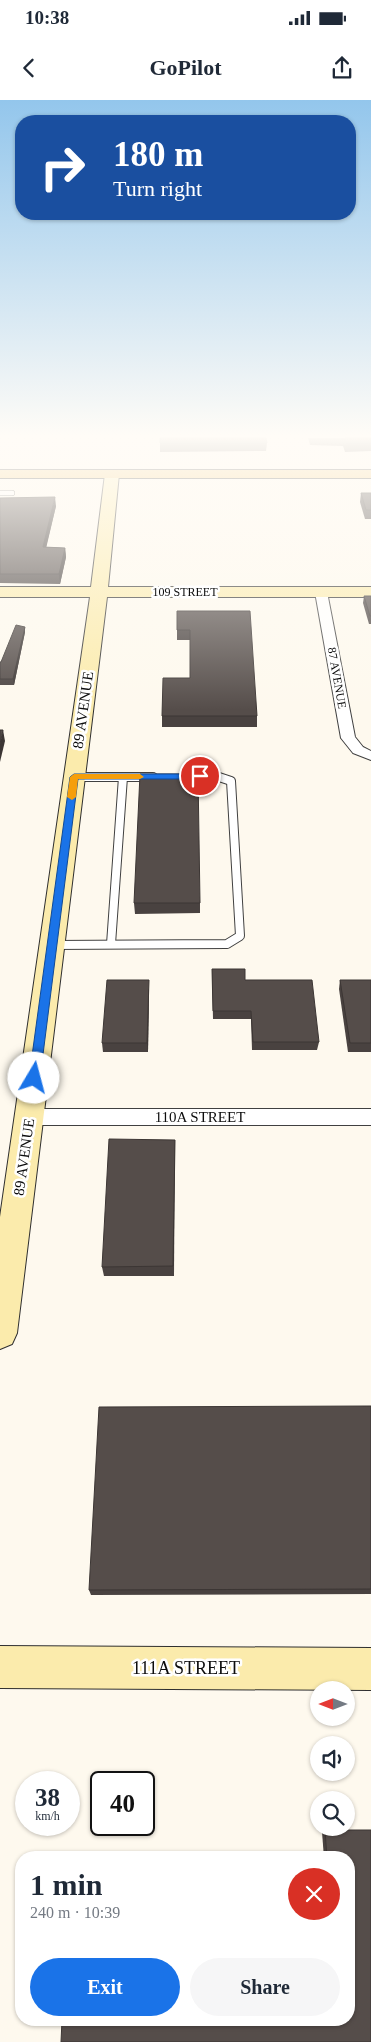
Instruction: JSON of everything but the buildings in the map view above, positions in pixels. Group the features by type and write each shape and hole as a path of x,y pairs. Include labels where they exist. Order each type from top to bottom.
{"street":[{"name":"89 AVENUE","path":"0,1333 106,529"},
{"name":"109 STREET","path":"0,592 371,592"},
{"name":"87 AVENUE","path":"321,592 348,738 358,750 369,755"},
{"name":"110A STREET","path":"29,1117 371,1117"},
{"name":"111A STREET","path":"0,1667 371,1669"}],"lane":[{"path":"52,945 227,944 240,936 231,781 219,776 171,777"},
{"path":"74,777 162,777"},
{"path":"111,944 123,777"}],"slow traffic":[{"path":"72,797 74,777 140,777"}],"route":[{"path":"34,1078 74,777 200,776"}]}
